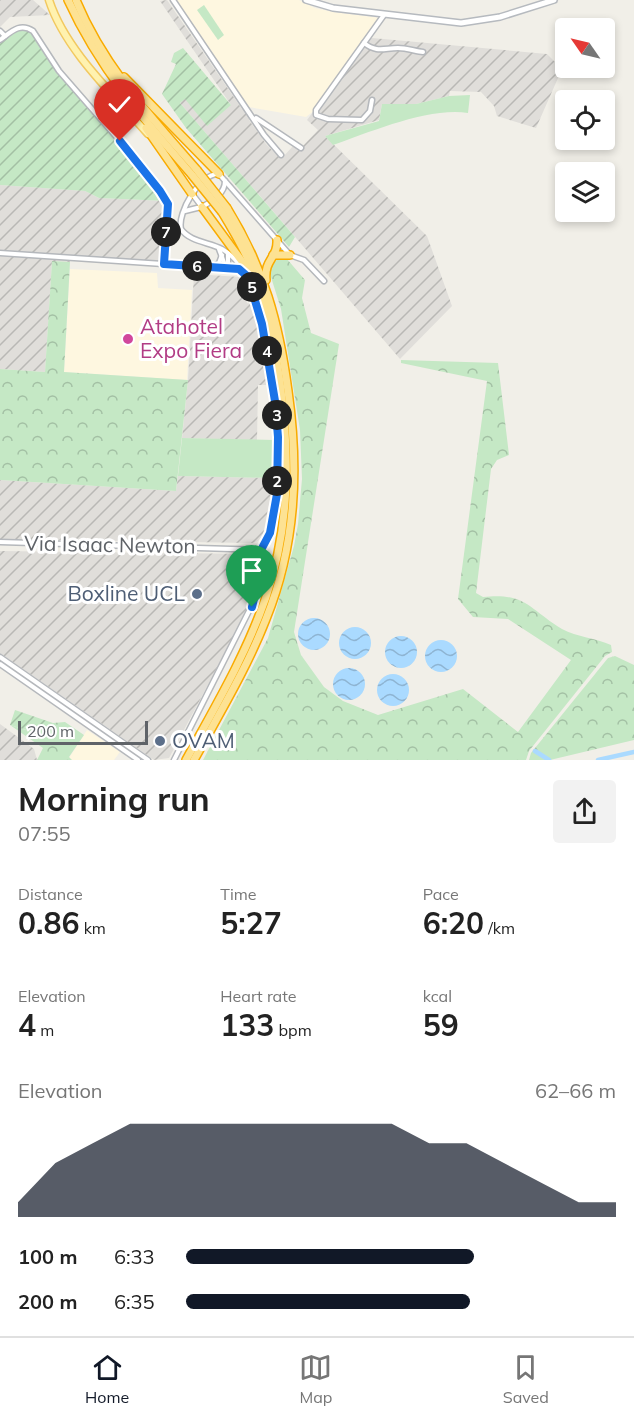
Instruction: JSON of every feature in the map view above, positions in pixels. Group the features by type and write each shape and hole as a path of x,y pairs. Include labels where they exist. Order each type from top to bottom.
{"highway":[{"path":"66,0 104,67 145,121 195,172"},
{"path":"78,0 99,46 130,92 244,236 268,291"},
{"path":"99,46 125,79 219,174"},
{"path":"104,67 115,87 192,194"},
{"path":"202,207 251,274 266,308"},
{"path":"186,760 253,630 272,579 280,544 286,493 287,442 276,355 266,308 250,262 224,210"},
{"path":"194,760 266,619 280,574 291,525 295,472 294,432 283,353 265,270 266,264 277,249 277,240"},
{"path":"273,255 290,255"}],"main road":[{"path":"49,0 60,25 74,47 161,149"}],"street":[{"path":"173,0 269,141 281,155"},
{"path":"306,0 326,7 384,15 470,22 500,17 555,0"},
{"path":"372,100 370,111 362,120 328,119 316,115 316,110 384,15"},
{"path":"0,40 20,27 27,27 33,31 59,71 164,195 168,208 164,264"},
{"path":"0,31 5,36"},
{"path":"364,43 370,48 388,50 396,48 423,52"},
{"path":"252,116 290,139 300,148"},
{"path":"269,141 276,132"},
{"path":"174,760 252,607 263,563 261,550 270,533 277,494 278,437 275,401 262,324 252,287 245,273 217,247 184,234 180,227 184,211 197,186 209,176 219,174 290,255 304,260 324,281"},
{"path":"184,211 202,207 221,193 225,187 224,180"},
{"path":"221,193 229,192 237,195"},
{"path":"192,194 202,207"},
{"path":"0,253 227,268 239,269 245,273"},
{"path":"212,267 219,263 225,254"},
{"path":"225,254 227,268"},
{"name":"Via Isaac Newton","path":"0,542 261,550"},
{"path":"0,657 148,760"},
{"path":"0,664 138,760"}],"shaded area":[{"path":"0,0 33,0 50,15 10,17 0,27"},
{"path":"167,0 266,144 281,159 294,145 299,150 318,130 307,120 369,36 547,54 555,62 555,78 558,78 536,128 497,116 494,106 481,92 450,91 449,96 416,104 382,104 379,120 325,136 427,236 452,306 400,359 180,103 184,99 231,105 160,1"},
{"path":"175,0 299,0 315,8 333,12 381,18 315,110 306,117 249,107"},
{"path":"0,185 85,191 99,198 167,201 164,264 70,258 70,262 52,261 45,372 0,369"},
{"path":"70,269 157,273 158,288 192,290 187,380 64,372"},
{"path":"194,274 240,277 247,303 251,304 258,330 267,385 258,385 257,440 182,438"},
{"path":"178,476 274,478 263,535 258,541 252,543 0,539 0,480 176,491"},
{"path":"0,551 254,554 261,563 244,617 169,758 154,760 0,653"},
{"path":"0,724 34,749 37,760 0,760"},
{"path":"87,730 120,752 114,760 72,760 69,758"}],"green space":[{"path":"204,5 224,35 218,40 197,10"},
{"path":"29,28 51,60 126,148 167,201 99,198 85,191 0,185 0,40 15,29"},
{"path":"183,48 231,105 207,126 185,99 180,103 295,237 289,247 186,128 162,94 176,64 171,62 174,53"},
{"path":"470,95 468,113 452,112 418,117 333,145 325,136 379,121 382,104 416,104 449,96"},
{"path":"278,259 287,259 305,280 302,298 311,333 339,344 294,632 301,655 324,687 343,701 378,715 463,689 518,732 571,660 508,619 473,617 458,599 487,381 401,363 401,360 498,363 509,455 497,460 491,469 476,593 483,597 509,597 518,600 562,629 611,645 612,652 605,656 529,751 526,760 203,760 268,638 298,524 302,479 300,430 281,309 270,274 272,264"},
{"path":"52,261 70,262 64,372 188,380 176,491 0,480 0,369 45,372"},
{"path":"182,438 274,440 274,478 178,476"},
{"path":"615,656 634,665 634,740 550,760 529,760 531,753 608,658"},
{"path":"15,710 53,723 49,737 10,725"},
{"path":"65,722 84,735 69,757 72,760 37,760 43,748 10,725 48,737 53,723"}],"water":[{"path":"314,618 326,622 330,634 326,646 314,650 302,646 298,634 302,622"},
{"path":"355,627 367,631 371,643 367,655 355,659 343,655 339,643 343,631"},
{"path":"401,636 413,640 417,652 413,664 401,668 389,664 385,652 389,640"},
{"path":"441,640 453,644 457,656 453,668 441,672 429,668 425,656 429,644"},
{"path":"349,668 361,672 365,684 361,696 349,700 337,696 333,684 337,672"},
{"path":"393,674 405,678 409,690 405,702 393,706 381,702 377,690 381,678"}],"waterway":[{"path":"535,751 549,760"},
{"path":"598,760 634,752"}],"place":[{"name":"Atahotel Expo Fiera","path":"128,339"},
{"name":"Boxline UCL","path":"197,594"},
{"name":"OVAM","path":"160,741"}],"route":[{"path":"120,141 168,204 164,264 239,269 248,277 252,287 268,353 278,437 277,494 270,533 261,550 263,563 252,607"}]}
